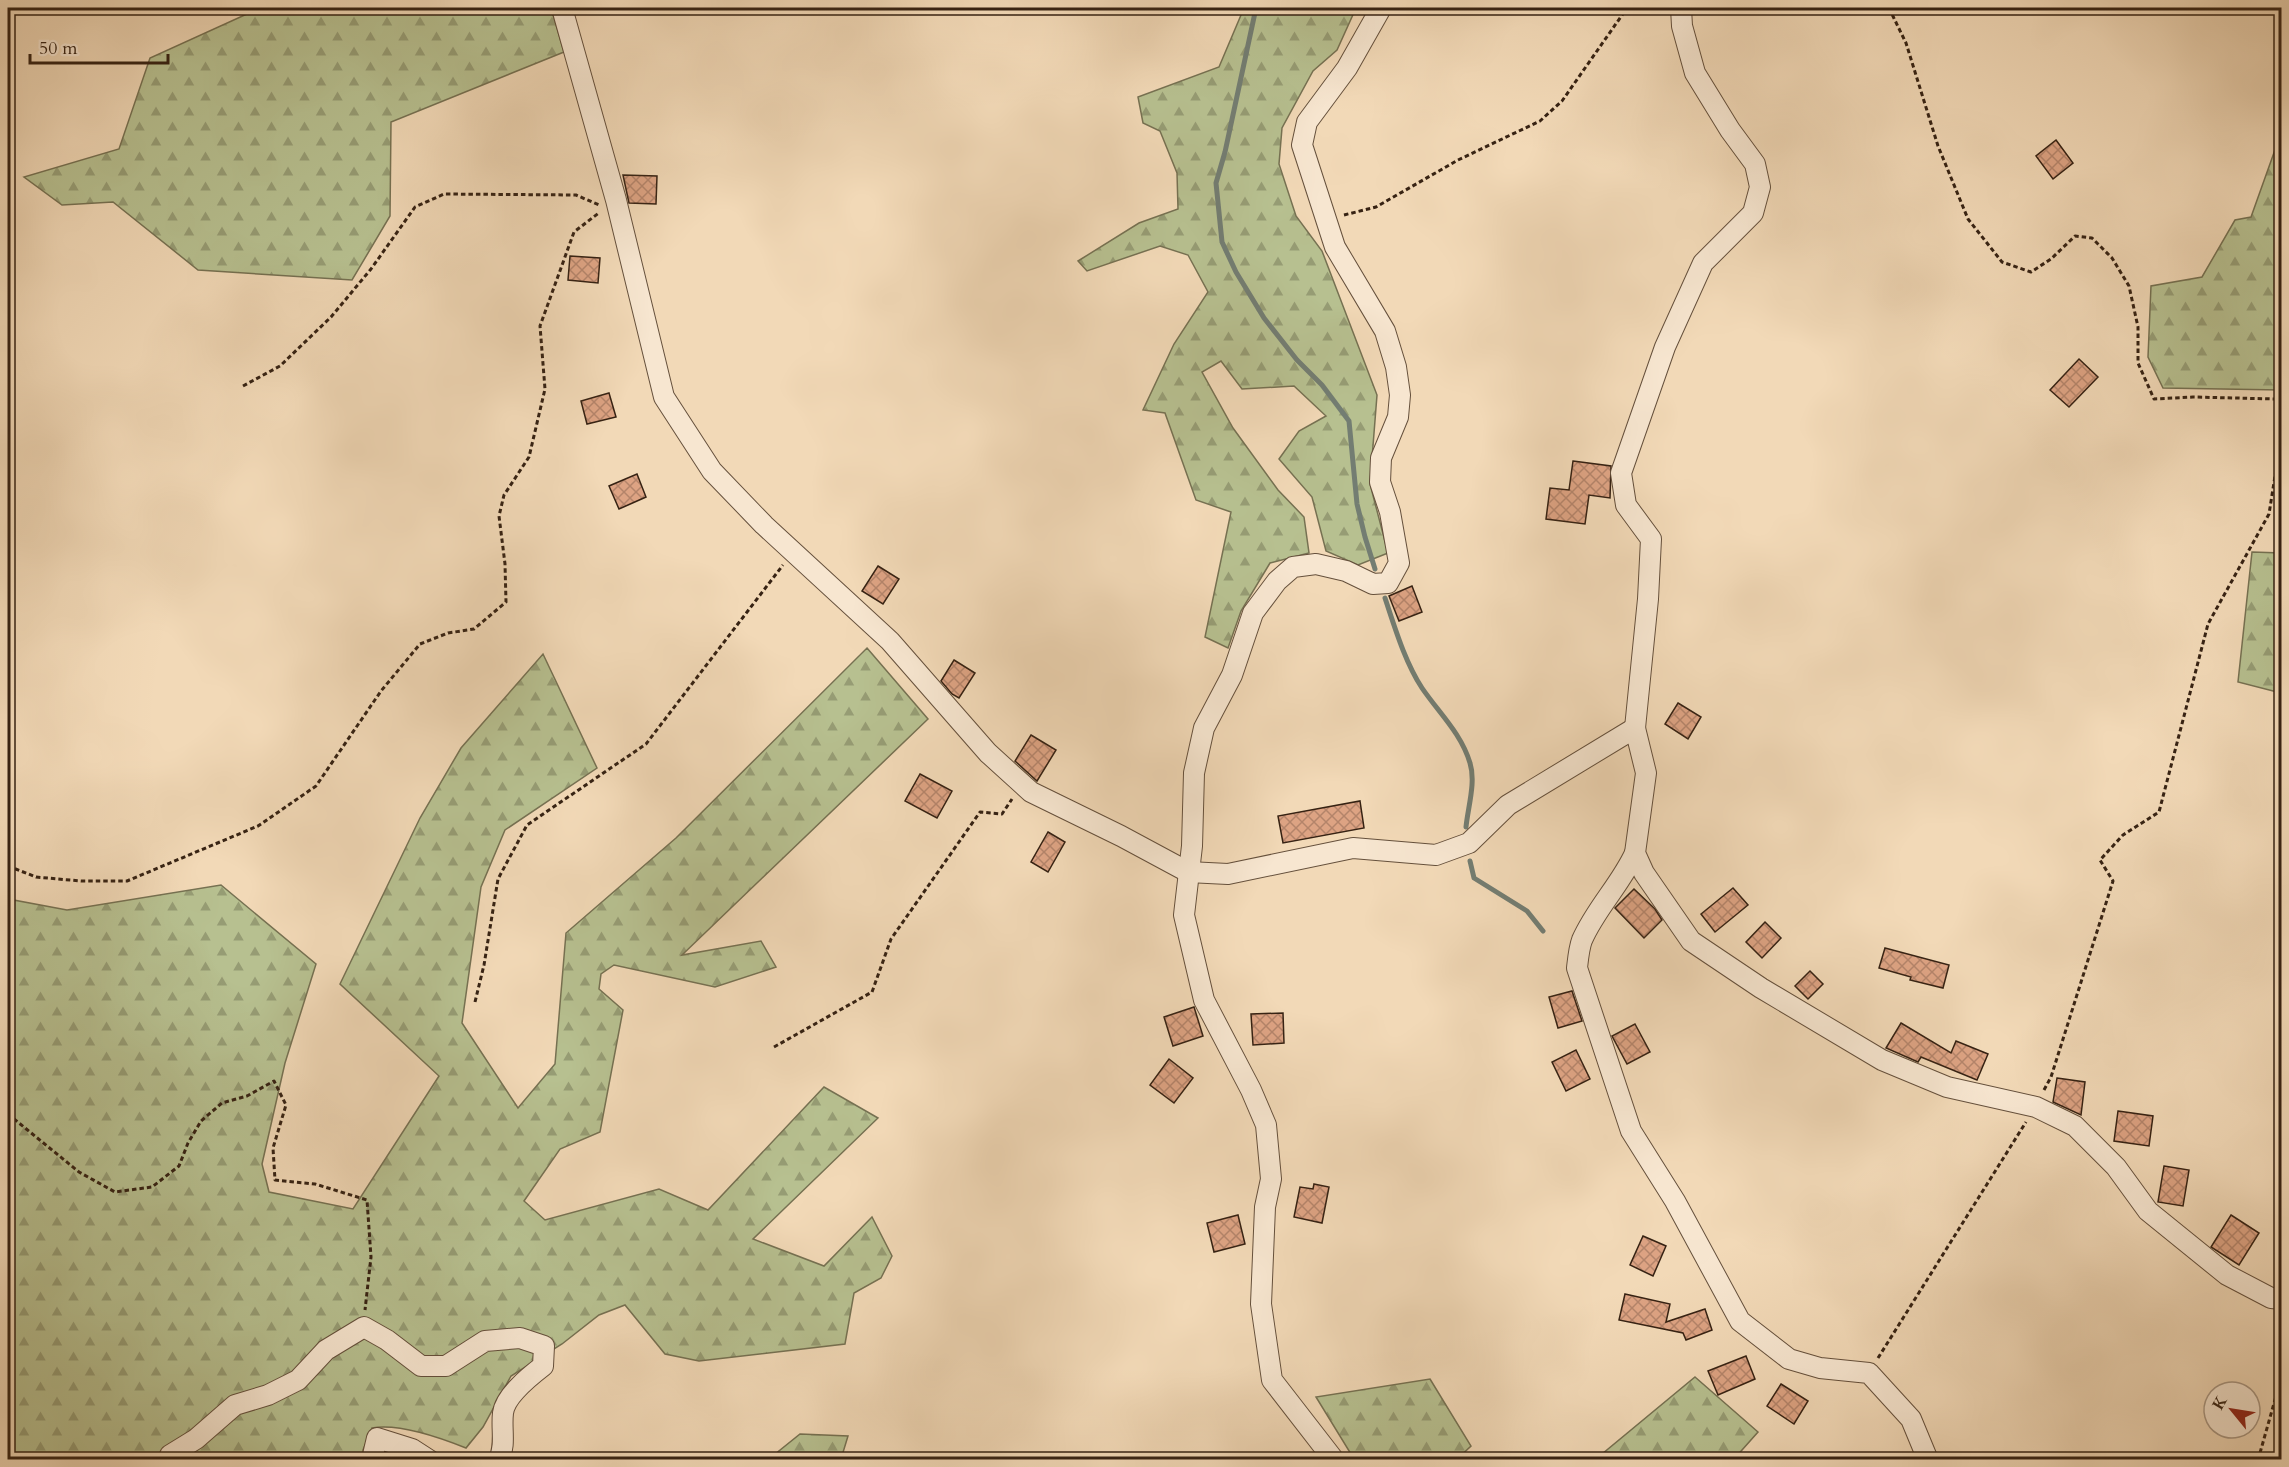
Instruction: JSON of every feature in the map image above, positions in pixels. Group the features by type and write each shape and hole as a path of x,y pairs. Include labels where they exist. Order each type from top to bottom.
{"street":[{"path":"562,8 616,200 664,397 712,471 764,525 890,642 988,753 1031,792 1188,872 1228,874 1353,848 1436,855 1469,843 1508,805 1635,728"},
{"path":"1334,1460 1272,1380 1261,1304 1265,1207 1272,1179 1266,1125 1251,1090 1204,1000 1184,915 1192,846 1194,772 1204,728 1232,675 1253,613 1277,581 1293,567 1316,564 1346,571 1373,584 1388,583 1399,563 1390,512 1380,482 1381,458 1398,417 1400,395 1396,367 1385,331 1335,247 1302,145 1307,122 1347,68 1381,8"},
{"path":"1681,8 1682,26 1695,73 1730,130 1755,164 1760,187 1753,213 1703,263 1665,347 1621,472 1626,504 1651,539 1648,599 1635,728 1646,773 1635,854 1627,872 1602,906 1581,941 1577,968 1631,1131 1675,1200 1740,1321 1789,1359 1820,1368 1869,1373 1911,1419 1928,1460"},
{"path":"1635,854 1644,873 1691,941 1761,988 1882,1060 1947,1086 2036,1107 2075,1126 2116,1167 2148,1211 2227,1275 2271,1298 2282,1299"},
{"path":"170,1455 196,1439 235,1405 268,1395 298,1380 326,1350 364,1327 387,1340 420,1365 446,1366 485,1341 520,1338 544,1346 543,1366 521,1383 503,1410 503,1449 499,1460"},
{"path":"375,1460 373,1455 378,1438 412,1449 429,1460"}],"path":[{"path":"1325,219 1376,207 1458,160 1540,122 1562,101 1627,8"},
{"path":"1888,8 1906,43 1938,146 1968,219 2002,262 2031,272 2051,259 2075,236 2092,238 2112,258 2129,286 2138,327 2138,363 2154,399 2253,398 2276,399 2282,402"},
{"path":"8,866 36,877 81,881 127,881 258,826 316,786 381,691 420,644 448,633 474,629 506,603 505,564 499,516 504,495 529,457 545,389 540,326 574,232 606,208 576,195 444,194 415,207 371,269 331,317 280,366 243,386"},
{"path":"1869,1373 2036,1107 2051,1077 2113,881 2100,860 2123,835 2159,812 2208,624 2269,514 2282,432"},
{"path":"475,1002 484,965 498,879 527,825 646,744 793,552"},
{"path":"774,1047 872,992 891,939 980,812 1002,814 1013,798 1015,777"},
{"path":"8,1114 79,1172 115,1192 152,1187 179,1166 188,1143 201,1121 222,1103 247,1096 274,1081 286,1105 273,1148 275,1180 315,1184 367,1200 371,1257 364,1327"},
{"path":"2258,1460 2282,1375"}],"green space":[{"path":"260,8 551,8 564,52 391,122 390,216 352,280 198,270 113,202 62,205 24,177 119,149 150,58"},
{"path":"1244,8 1356,8 1337,50 1313,71 1282,128 1279,164 1296,216 1322,251 1377,395 1370,484 1388,553 1358,565 1326,551 1312,497 1279,459 1299,431 1326,416 1294,386 1242,389 1221,361 1202,372 1233,428 1278,490 1304,517 1309,553 1270,563 1241,611 1228,648 1205,637 1231,512 1196,500 1165,413 1143,410 1174,344 1208,292 1188,255 1160,246 1087,271 1078,261 1139,223 1178,209 1177,173 1160,131 1143,123 1138,97 1219,67"},
{"path":"2281,133 2281,390 2163,388 2148,357 2151,286 2202,277 2235,220 2251,217"},
{"path":"2252,552 2281,553 2281,693 2238,682"},
{"path":"867,648 928,719 682,955 761,941 776,967 715,987 614,965 601,974 599,989 623,1010 600,1132 560,1149 524,1201 545,1220 659,1189 708,1210 824,1087 878,1118 753,1239 824,1266 872,1217 892,1256 881,1278 854,1293 845,1344 699,1361 665,1354 625,1305 599,1315 562,1344 511,1376 483,1427 466,1448 420,1432 383,1427 372,1428 363,1450 366,1459 8,1459 8,899 67,910 221,885 316,964 285,1063 262,1164 269,1192 353,1209 439,1076 340,984 420,818 461,748 543,654 597,768 505,830 481,887 462,1023 518,1108 555,1064 566,933 676,838"},
{"path":"1695,1377 1758,1432 1734,1459 1596,1459"},
{"path":"1430,1379 1471,1446 1457,1459 1354,1459 1316,1397"},
{"path":"800,1434 848,1436 841,1459 769,1459"}],"building":[{"path":"2056,140 2073,163 2053,179 2036,156"},
{"path":"623,175 657,176 656,204 629,203"},
{"path":"570,256 600,258 598,283 568,280"},
{"path":"2079,359 2098,377 2069,407 2050,390"},
{"path":"609,393 616,417 587,424 581,401"},
{"path":"1573,461 1611,466 1610,498 1589,495 1585,524 1546,519 1550,488 1569,490"},
{"path":"637,474 646,497 619,509 609,486"},
{"path":"878,566 899,579 883,604 862,591"},
{"path":"1412,586 1422,612 1399,621 1389,596"},
{"path":"954,660 975,673 959,698 952,694 941,681"},
{"path":"1678,703 1701,717 1688,739 1665,724"},
{"path":"1031,735 1056,750 1037,781 1015,761"},
{"path":"920,774 952,791 937,818 905,801"},
{"path":"1360,801 1364,828 1283,843 1278,816"},
{"path":"1048,832 1065,842 1048,872 1031,862"},
{"path":"1733,888 1748,905 1715,932 1701,914"},
{"path":"1634,889 1655,909 1662,920 1644,938 1615,908"},
{"path":"1765,922 1781,938 1762,958 1746,942"},
{"path":"1885,948 1949,965 1943,988 1910,980 1911,977 1879,968"},
{"path":"1810,971 1823,984 1808,999 1795,986"},
{"path":"1572,991 1582,1021 1558,1028 1549,997"},
{"path":"1194,1007 1203,1036 1173,1046 1164,1017"},
{"path":"1283,1013 1284,1043 1253,1045 1251,1014"},
{"path":"1901,1023 1951,1053 1956,1041 1988,1054 1977,1080 1921,1057 1918,1062 1886,1048"},
{"path":"1635,1024 1650,1052 1627,1064 1612,1036"},
{"path":"1576,1050 1590,1079 1566,1091 1552,1062"},
{"path":"1169,1059 1193,1078 1174,1103 1150,1085"},
{"path":"2057,1078 2085,1082 2081,1115 2053,1102"},
{"path":"2118,1111 2153,1116 2149,1146 2114,1141"},
{"path":"2164,1166 2189,1170 2183,1206 2158,1202"},
{"path":"1314,1184 1329,1187 1322,1223 1294,1217 1300,1187 1313,1189"},
{"path":"1238,1215 1245,1244 1214,1252 1207,1223"},
{"path":"2231,1215 2259,1233 2239,1265 2211,1247"},
{"path":"1643,1236 1666,1246 1653,1276 1630,1265"},
{"path":"1625,1294 1670,1304 1666,1322 1705,1309 1712,1330 1686,1340 1683,1333 1619,1320"},
{"path":"1746,1356 1755,1379 1718,1395 1708,1371"},
{"path":"1781,1384 1808,1401 1794,1424 1767,1406"}],"waterway":[{"path":"1256,8 1225,152 1216,183 1222,242 1236,272 1264,318 1297,360 1322,385 1349,421 1357,504 1375,569"},
{"path":"1385,598 1410,667 1422,688 1461,742 1470,763 1472,786 1466,827"},
{"path":"1470,861 1474,878 1527,911 1543,931"}]}
